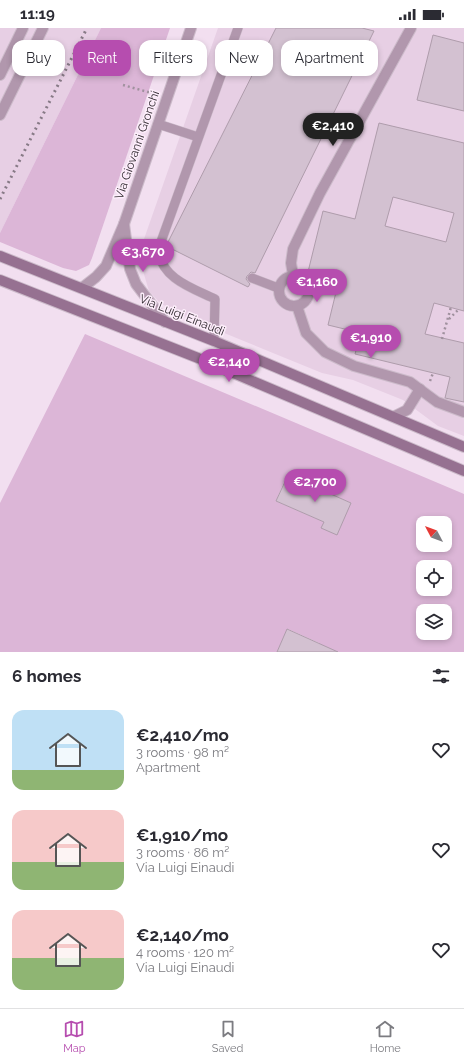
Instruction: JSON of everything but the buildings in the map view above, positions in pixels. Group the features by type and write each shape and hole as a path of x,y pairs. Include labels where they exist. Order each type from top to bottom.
{"main road":[{"name":"Via Luigi Einaudi","path":"0,256 214,341 395,416 464,447"},
{"path":"0,280 198,358 464,471"}],"street":[{"path":"0,75 23,28"},
{"path":"0,115 43,28"},
{"name":"Via Giovanni Gronchi","path":"82,288 96,277 106,266 124,224 191,28"},
{"path":"292,275 291,263 293,249 320,193 411,28"},
{"name":"Via Giovanni Gronchi","path":"124,224 130,269 136,284 165,322"},
{"path":"292,275 302,277 309,286 306,300 297,306 292,306 283,302 278,293 278,288 283,279 292,275"},
{"path":"297,306 306,333 326,352 339,360 354,366 405,379 437,402 464,412"},
{"path":"395,416 407,410 420,389"}],"lane":[{"path":"214,341 215,299 175,279 168,273 159,259 158,250 159,241 238,28"},
{"path":"158,124 198,137"},
{"path":"252,278 278,288"}],"path":[{"path":"123,85 167,97"},
{"path":"442,339 451,307"},
{"path":"446,323 458,310"}],"shaded area":[{"path":"0,28 101,28 95,40 73,40 73,76 77,76 0,233"},
{"path":"101,28 170,28 166,40 139,40 139,76 154,76 92,258 89,265 76,271 63,268 0,242 0,233 77,76 131,76 131,40 95,40"},
{"path":"218,28 464,28 464,436 438,426 403,400 353,380 322,373 190,319 160,303 149,291 143,271 144,239 201,76 207,76 207,59"},
{"path":"85,334 464,494 464,652 315,652 319,643 288,629 277,652 0,652 0,503","holes":["287,475 351,503 324,522 276,501"]}],"railway":[{"path":"0,199 87,28"}]}
